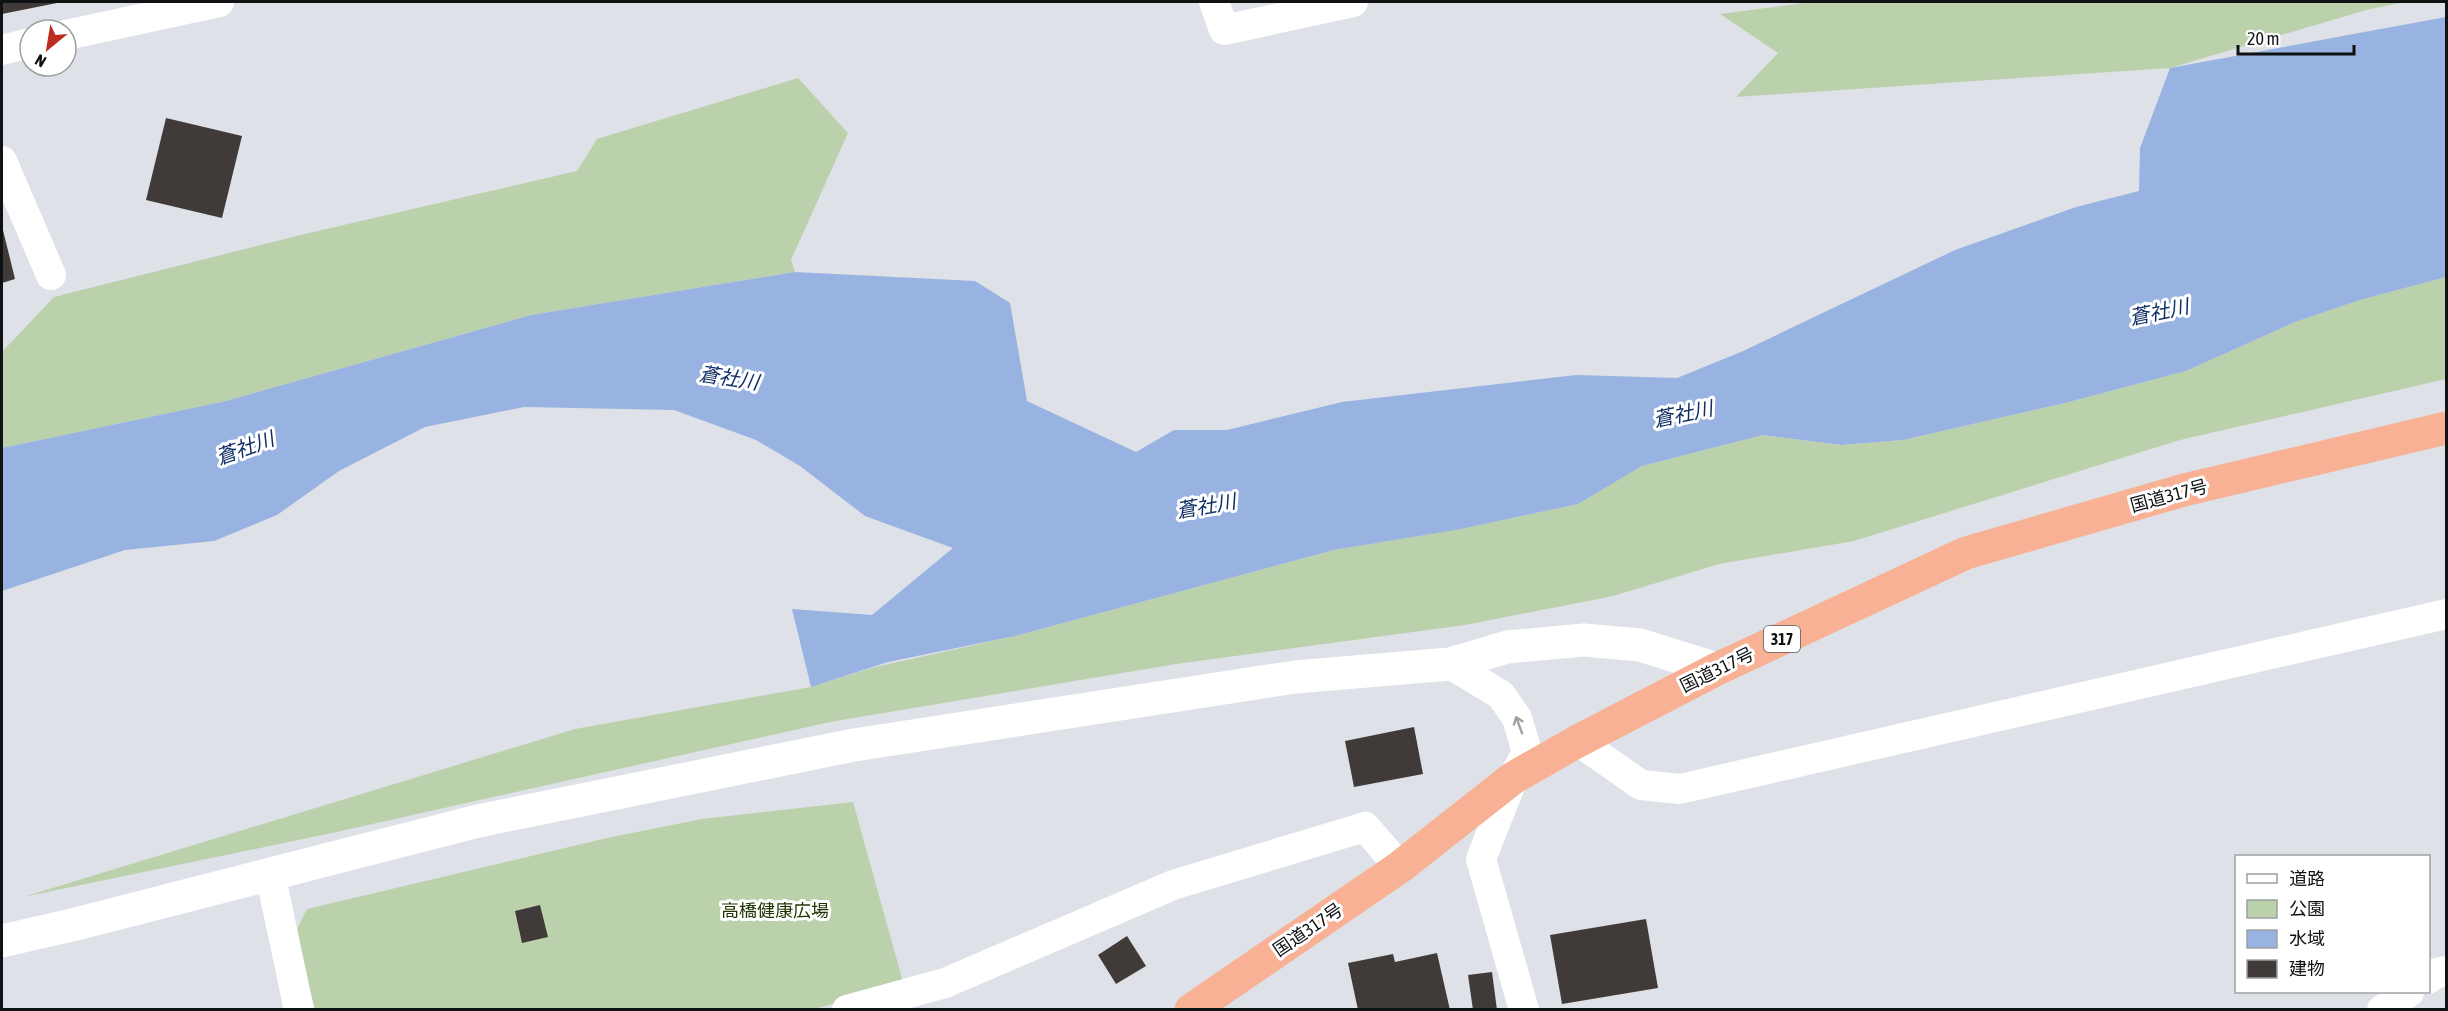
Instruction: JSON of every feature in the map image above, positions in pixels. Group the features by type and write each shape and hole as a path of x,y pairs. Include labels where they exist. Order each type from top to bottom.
{"highway":[{"name":"国道317号","path":"1191,1010 1400,867 1513,778 1578,741 1717,669 1966,553 2184,490 2446,428"}],"street":[{"path":"78,32 219,2"},
{"path":"1214,2 1224,30 1353,2"},
{"path":"2,50 18,46"},
{"path":"2,161 51,275"},
{"path":"1578,741 1641,785 1680,789 2446,614"},
{"path":"2,941 478,821 854,745 1295,677 1450,664 1507,647 1584,640 1640,645 1717,669"},
{"path":"1450,664 1501,696 1518,718 1527,752 1513,778 1481,859 1524,1010"},
{"path":"847,1010 945,983 1173,885 1365,827 1400,867"},
{"path":"270,873 299,1010"},
{"path":"2430,978 2446,971"},
{"path":"2382,1010 2408,993"}],"green space":[{"path":"1812,2 2405,2 2366,10 2170,68 1736,97 1778,53 1720,14"},
{"path":"798,78 848,133 791,260 795,272 531,315 226,401 2,448 2,352 54,297 309,233 577,171 597,139"},
{"path":"2446,277 2446,379 2180,440 1854,541 1719,564 1613,596 1465,625 1176,664 830,722 332,833 23,897 575,729 811,687 875,667 1015,636 1334,550 1470,527 1578,504 1642,466 1763,435 1841,445 1903,440 2065,403 2186,371 2295,322 2360,300"},
{"name":"高橋健康広場","path":"853,802 903,982 810,1010 315,1009 295,933 307,909 607,838 702,819"}],"water":[{"name":"蒼社川","path":"2446,17 2446,277 2360,300 2295,322 2186,371 2065,403 1903,440 1841,445 1763,435 1642,466 1578,504 1461,529 1334,550 1015,636 888,662 811,687 792,609 872,615 953,548 865,516 800,466 756,440 674,410 524,407 425,427 339,471 277,515 214,541 125,550 2,591 2,448 226,401 531,315 795,272 975,281 1010,303 1027,401 1136,452 1174,430 1227,430 1342,402 1576,375 1677,378 1741,352 1955,250 2076,207 2139,191 2140,148 2170,68"}],"building":[{"path":"2,2 57,2 57,3 2,14"},
{"path":"166,118 242,136 222,218 146,200"},
{"path":"2,226 15,279 2,283"},
{"path":"1414,727 1423,774 1354,787 1345,741"},
{"path":"540,905 548,937 522,943 515,911"},
{"path":"1646,919 1658,988 1562,1004 1550,935"},
{"path":"1127,936 1146,966 1116,984 1098,955"},
{"path":"1437,953 1450,1010 1358,1010 1348,963 1393,954 1395,962"},
{"path":"1492,972 1497,1010 1473,1010 1468,975"}]}
